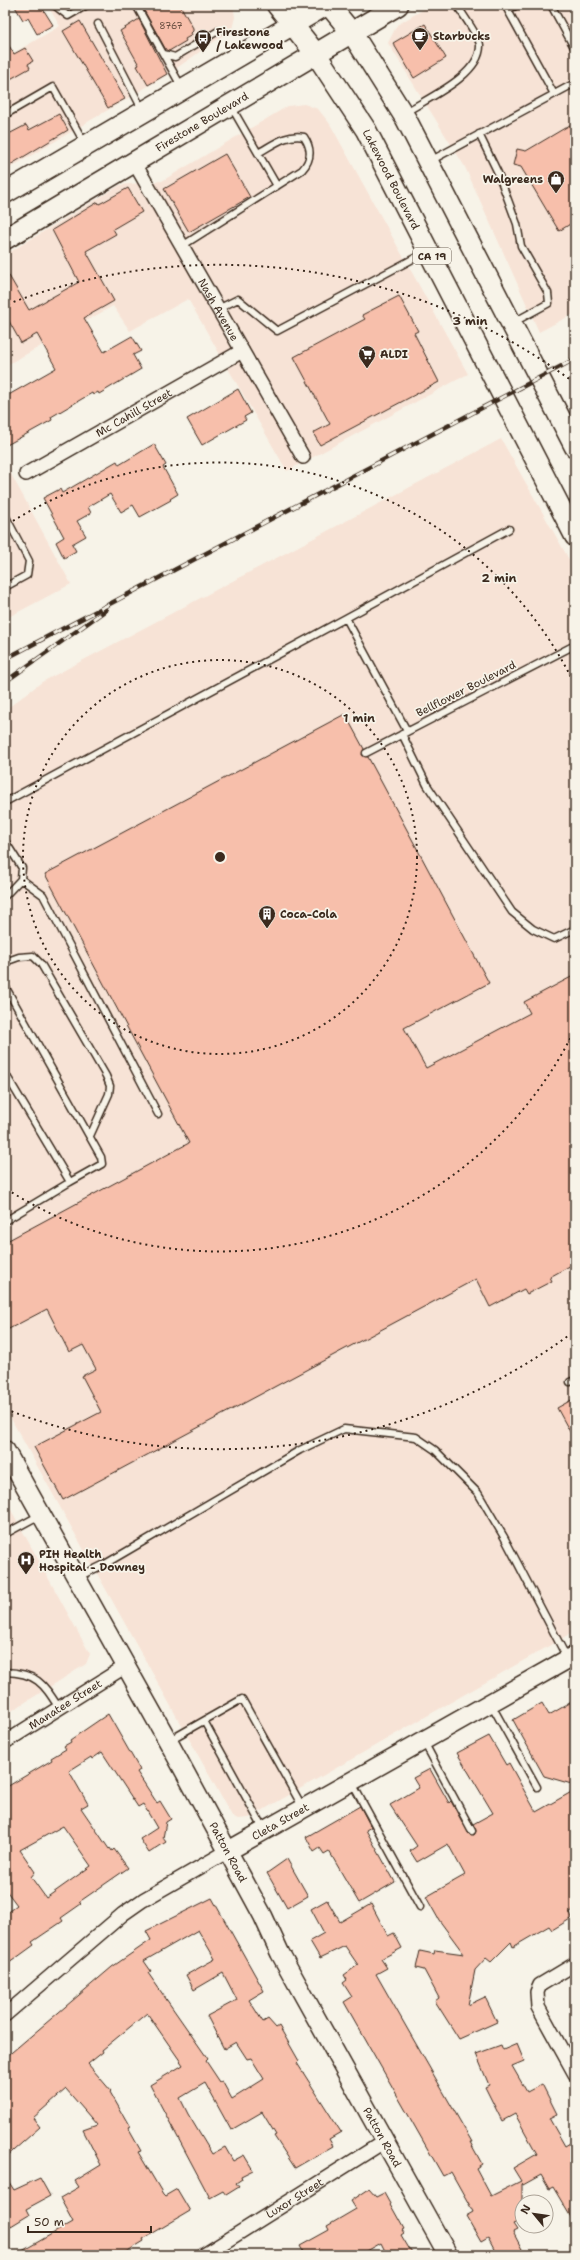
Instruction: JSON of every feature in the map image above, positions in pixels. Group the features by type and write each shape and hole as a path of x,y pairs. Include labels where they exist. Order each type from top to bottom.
{"main road":[{"name":"Lakewood Boulevard","path":"277,5 293,23 316,54 366,130 575,536"},
{"path":"5,193 326,5"},
{"path":"329,5 352,33 403,114 575,447"},
{"name":"Firestone Boulevard","path":"5,239 398,5"}],"street":[{"name":"Nash Avenue","path":"134,162 303,457"},
{"name":"Mc Cahill Street","path":"26,474 242,351"},
{"name":"Patton Road","path":"5,1450 78,1577 263,1916 280,1953 448,2255"},
{"name":"Cleta Street","path":"5,2015 123,1914 143,1900 571,1657"},
{"name":"Manatee Street","path":"5,1742 126,1666"},
{"path":"575,1964 545,1980 537,1992 538,2007 575,2074"},
{"name":"Luxor Street","path":"204,2255 385,2141"}],"lane":[{"path":"54,5 56,9 68,16 87,5"},
{"path":"136,5 184,89"},
{"path":"403,114 464,76 474,66 479,54 480,44 457,5"},
{"path":"517,5 507,7 554,94"},
{"path":"551,5 575,49"},
{"path":"98,24 144,112"},
{"path":"164,54 174,57 218,31"},
{"path":"428,162 575,83"},
{"path":"5,112 8,114 53,87 86,146"},
{"path":"230,105 278,186"},
{"path":"479,134 498,173 517,224 521,246 548,293 550,303 511,324"},
{"path":"182,246 278,186 307,164 311,151 309,144 304,137 295,135 284,138 258,153"},
{"path":"218,308 238,299 277,331 429,251"},
{"path":"5,515 30,561 27,576 5,587"},
{"path":"5,802 509,529"},
{"path":"346,618 404,733 427,785 512,912 533,929 554,939 575,930"},
{"name":"Bellflower Boulevard","path":"366,753 575,645"},
{"path":"5,841 22,868 21,879 5,896"},
{"path":"21,879 43,895 158,1114"},
{"path":"5,962 19,957 33,956 41,964 106,1076 110,1086 109,1094 90,1136"},
{"path":"5,986 90,1136 101,1157 102,1164 5,1221"},
{"path":"5,1073 70,1182"},
{"path":"78,1577 105,1564 300,1450 344,1429 416,1437 435,1450 478,1493 571,1657"},
{"path":"5,1534 42,1514"},
{"path":"5,1672 18,1672 42,1682 59,1708"},
{"path":"168,1741 242,1699 303,1808"},
{"path":"490,1703 538,1787"},
{"path":"204,1721 264,1830"},
{"path":"424,1740 472,1831"},
{"path":"351,1781 420,1907"}],"shaded area":[{"path":"47,5 233,5 235,17 232,29 167,75 5,171 5,58 60,26"},
{"path":"431,5 575,5 575,313 539,332 465,167 388,43 397,25"},
{"path":"304,104 318,109 330,124 468,374 287,471 188,299 130,331 113,306 5,366 5,255 120,185 162,181 288,106"},
{"path":"501,439 575,570 575,1631 249,1818 238,1819 232,1816 5,1408 5,710 42,682"},
{"path":"5,463 71,584 5,619"},
{"name":"PIH Health Hospital - Downey","path":"5,1499 90,1654 86,1664 5,1715"}],"building":[{"path":"14,5 50,5 43,9 53,25 37,34 28,18 23,20"},
{"path":"141,5 180,5 193,28 191,33 192,35 185,39 186,41 169,51 166,50"},
{"path":"139,19 167,74 148,85 137,66 139,65 120,31"},
{"path":"80,21 125,99 108,108 63,31"},
{"name":"Starbucks","path":"425,24 446,58 414,78 393,43"},
{"path":"5,39 14,54 25,48 33,61 28,64 30,68 5,82"},
{"path":"59,114 68,130 5,168 5,136 26,125 29,130"},
{"name":"Walgreens","path":"575,122 575,221 559,231 521,167 513,165 517,149 526,151"},
{"path":"225,154 250,197 189,232 164,189"},
{"path":"128,188 142,212 113,229 116,234 86,251 114,301 84,318 104,352 132,336 141,351 133,355 141,369 99,394 98,392 93,395 92,393 51,417 52,420 5,446 5,397 56,368 37,334 21,343 5,314 5,269 29,310 79,282 52,230 98,202 99,204"},
{"name":"ALDI","path":"399,296 418,331 414,333 439,382 320,445 313,433 330,424 294,357 365,319 362,315"},
{"path":"238,389 251,413 244,417 246,420 202,445 187,419"},
{"path":"154,444 166,465 163,467 178,494 170,499 171,500 140,517 133,505 121,512 110,494 88,507 91,513 77,521 86,536 72,544 76,551 64,558 56,542 64,537 43,498 60,489 62,493 117,461 119,465"},
{"path":"345,714 364,749 362,755 368,757 489,983 404,1028 426,1068 530,1013 524,1002 575,975 575,1263 550,1277 552,1281 527,1294 524,1289 490,1307 476,1279 63,1500 34,1447 101,1412 82,1376 96,1369 83,1345 69,1352 47,1309 5,1331 5,1242 189,1143 45,874"},
{"path":"575,1398 575,1441 557,1408"},
{"path":"575,1700 575,1785 544,1776 513,1720 542,1703 549,1715"},
{"path":"108,1714 140,1770 137,1772 157,1803 160,1801 171,1819 166,1822 163,1838 166,1842 149,1853 140,1839 157,1828 143,1804 138,1807 102,1752 69,1771 88,1804 81,1808 109,1849 110,1848 112,1851 114,1849 128,1868 79,1902 81,1904 61,1918 63,1921 32,1942 34,1945 5,1966 5,1914 17,1905 5,1889 5,1788 52,1760 51,1758 66,1749 64,1746 71,1742 70,1740","holes":["63,1826 91,1866 46,1898 31,1877 35,1872 20,1850"]},
{"path":"489,1736 506,1765 509,1763 536,1812 575,1790 575,1909 570,1912 572,1918 552,1930 549,1926 513,1947 511,1942 491,1962 486,1958 475,1970 468,2005 485,1997 497,2022 459,2039 435,2001 439,1998 424,1970 416,1968 420,1951 434,1954 435,1950 464,1954 439,1920 426,1897 465,1875 448,1844 417,1862 410,1851 417,1846 390,1805 419,1788 413,1778 430,1769 449,1803 451,1801 468,1833 474,1835 476,1831 473,1824 493,1813 457,1753"},
{"path":"360,1806 371,1827 366,1830 395,1882 359,1903 329,1851 324,1854 320,1848 314,1852 306,1837"},
{"path":"287,1859 308,1896 287,1908 267,1873"},
{"path":"212,1898 264,1991 249,2000 263,2022 268,2019 276,2028 279,2026 299,2061 297,2063 341,2132 329,2139 333,2146 295,2168 274,2136 276,2135 262,2112 231,2130 205,2083 180,2098 188,2114 212,2154 225,2147 233,2161 244,2155 253,2170 241,2176 242,2179 236,2183 239,2187 226,2195 223,2191 210,2198 150,2085 183,2065 147,2013 102,2050 103,2052 88,2064 111,2091 110,2092 130,2127 128,2128 141,2151 138,2152 163,2194 165,2196 177,2189 190,2211 143,2239 144,2241 121,2255 15,2255 73,2222 60,2198 79,2187 75,2181 101,2165 83,2130 97,2125 66,2089 33,2118 40,2127 5,2158 5,2058 112,1967 151,1940 146,1931","holes":["198,1930 215,1959 186,1975 194,1990 223,1973 237,2000 207,2016 224,2049 236,2042 247,2059 251,2058 264,2079 232,2099 222,2081 220,2082 206,2061 208,2059 148,1973 151,1971 144,1961"]},
{"path":"327,1900 340,1922 371,1904 388,1936 394,1933 402,1948 381,1959 387,1968 376,1974 472,2142 470,2142 482,2164 476,2168 491,2196 521,2181 513,2168 537,2154 515,2114 502,2121 485,2087 489,2085 476,2054 501,2045 503,2050 517,2044 524,2061 512,2066 527,2092 542,2084 557,2114 549,2118 565,2146 575,2140 575,2224 553,2187 549,2189 541,2175 523,2185 522,2183 522,2194 514,2194 513,2232 525,2255 497,2255 488,2238 481,2242 466,2216 473,2212 451,2172 443,2176 344,2002 352,1997 343,1983 347,1980 344,1975 358,1965 345,1946 320,1958 310,1941 324,1933 311,1909"},
{"path":"5,2176 14,2190 40,2178 50,2196 26,2209 29,2215 11,2226 5,2216"},
{"path":"369,2189 376,2197 384,2193 404,2229 402,2230 404,2233 401,2235 413,2255 387,2255 381,2243 360,2255 305,2255 300,2246 329,2230 327,2226 356,2209 351,2201"}],"railway":[{"path":"5,659 575,359"},
{"path":"5,682 106,610"}],"place":[{"name":"Starbucks","path":"420,51"},
{"name":"Firestone / Lakewood","path":"203,53"},
{"name":"Walgreens","path":"556,194"},
{"name":"ALDI","path":"367,369"},
{"name":"Coca-Cola","path":"267,929"},
{"name":"PIH Health Hospital - Downey","path":"26,1575"}]}
